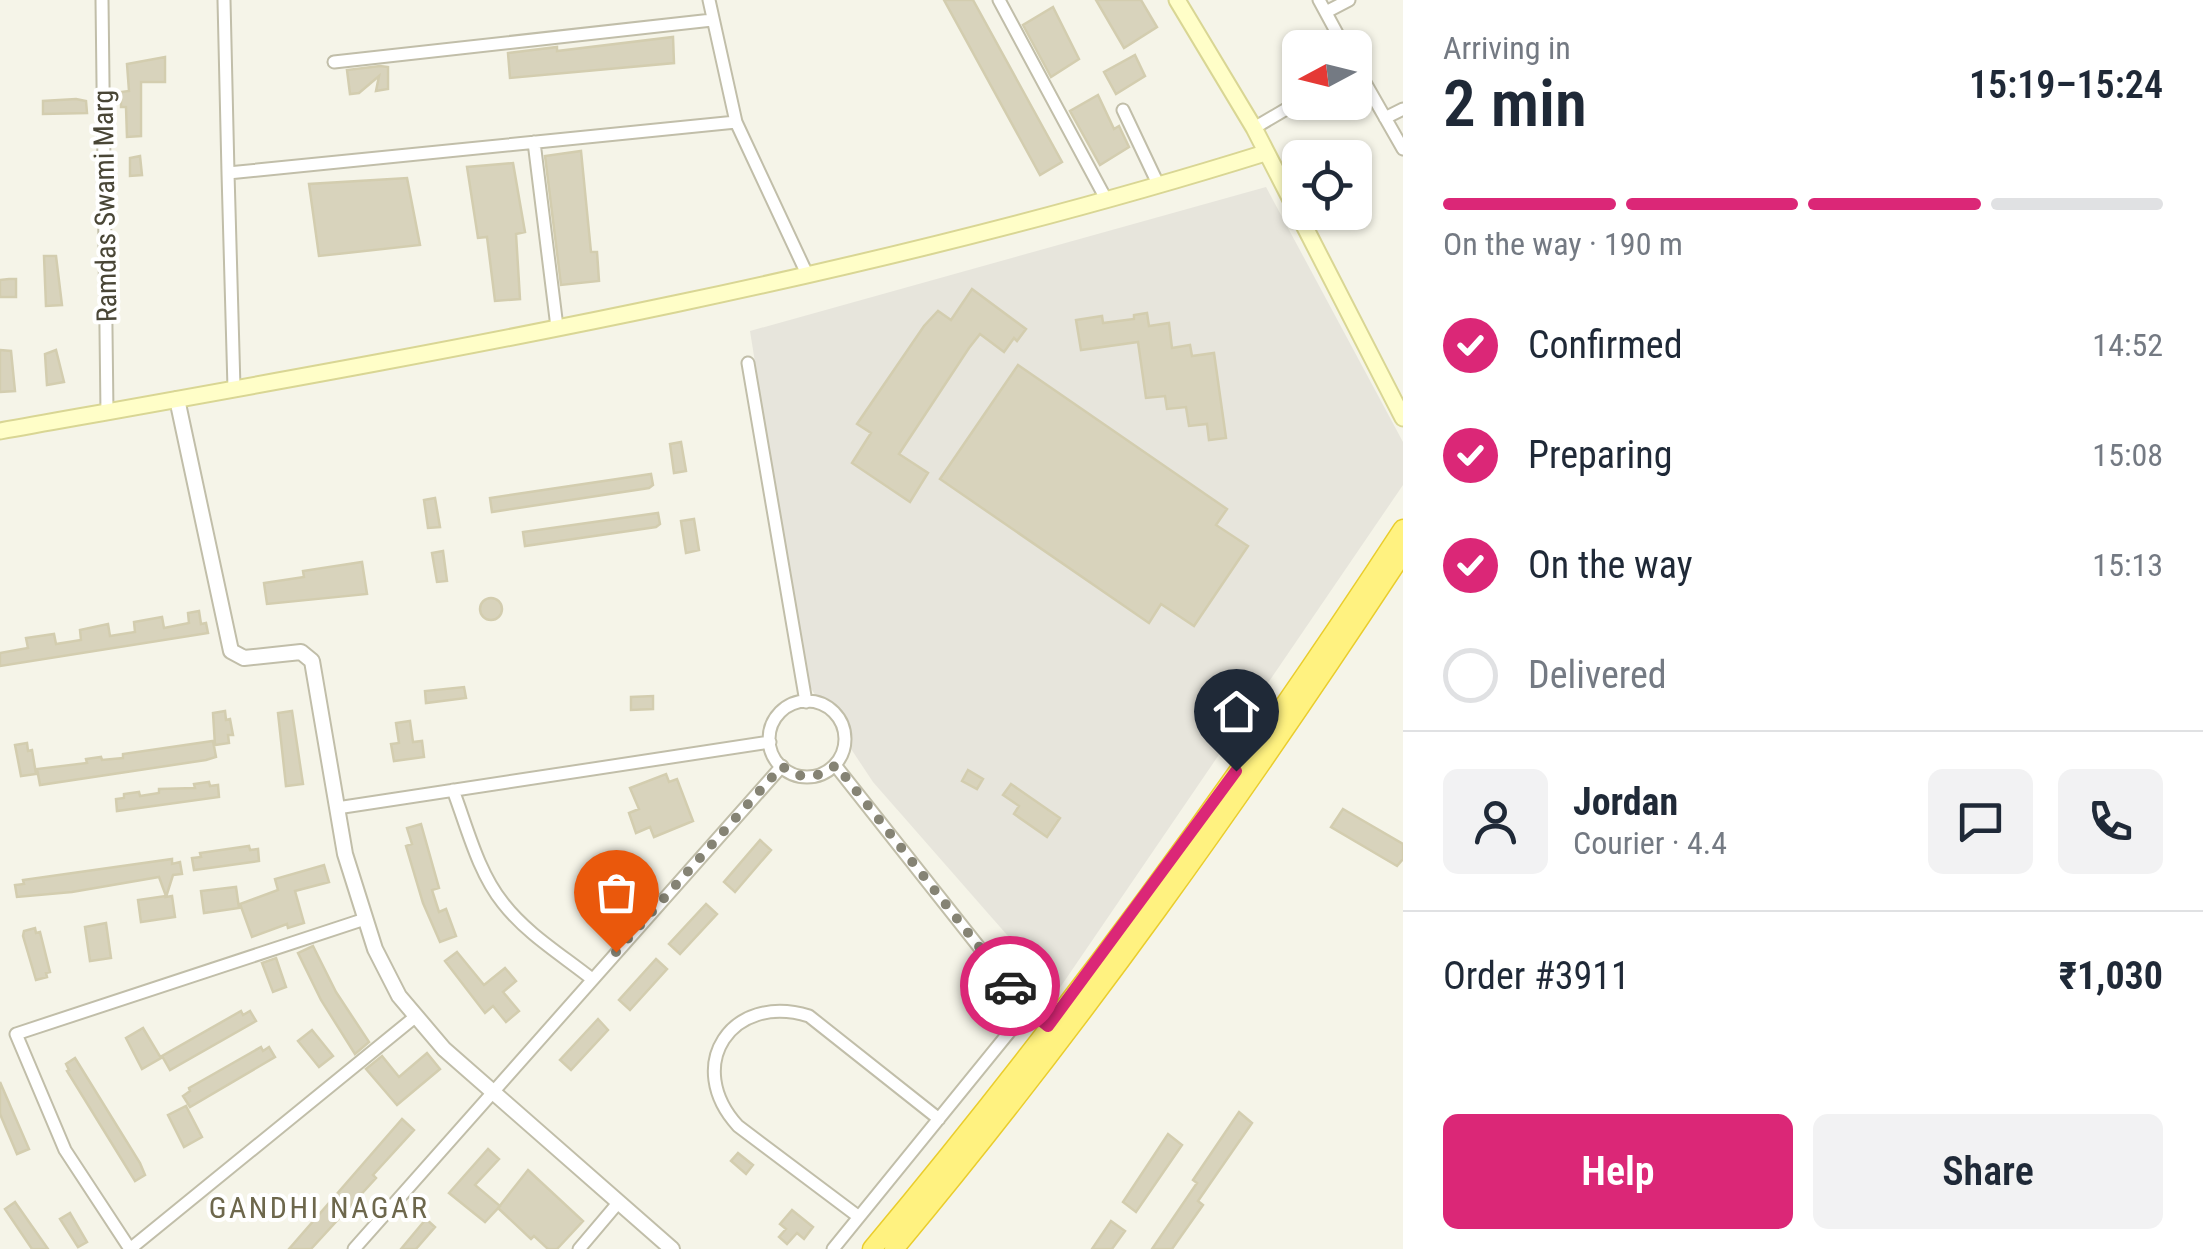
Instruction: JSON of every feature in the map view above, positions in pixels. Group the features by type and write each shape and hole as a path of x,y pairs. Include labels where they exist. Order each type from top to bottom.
{"highway":[{"path":"872,1249 990,1107 1166,870 1338,629 1403,529"},
{"path":"894,1249 1022,1090 1142,930 1403,553"}],"main road":[{"path":"1176,0 1254,128 1403,418"},
{"path":"0,431 557,326 807,274 1159,186 1265,152"}],"street":[{"name":"Ramdas Swami Marg","path":"102,0 107,412"},
{"path":"224,0 234,388"},
{"path":"709,0 736,122 807,274"},
{"path":"999,0 1106,199"},
{"path":"1319,0 1336,30"},
{"path":"1326,12 1350,0"},
{"path":"334,62 712,20"},
{"path":"1372,96 1403,150"},
{"path":"1385,118 1403,109"},
{"path":"1123,110 1159,186"},
{"path":"1254,128 1282,112"},
{"path":"228,173 736,122"},
{"path":"534,142 557,326"},
{"path":"748,363 806,702"},
{"path":"177,399 231,651 244,658 301,652 312,661 344,854 384,970 415,1016 490,1093 672,1249"},
{"path":"806,702 828,708 841,722 845,740 836,765 812,777 802,777 782,766 770,742 776,717 788,706 806,702"},
{"path":"337,808 770,742"},
{"path":"836,765 1028,1010 1048,1026"},
{"path":"354,1249 782,766"},
{"path":"454,790 483,871 501,901 524,926 592,978"},
{"path":"366,919 16,1034 65,1150 130,1249 415,1016"},
{"path":"859,1217 738,1126 725,1112 716,1091 714,1070 722,1042 734,1027 744,1019 771,1010 808,1016 939,1119"},
{"path":"833,1249 1028,1010"},
{"path":"579,1249 618,1203"}],"shaded area":[{"path":"1266,187 1282,217 1282,230 1289,230 1403,442 1403,485 1057,992 873,782 806,681 750,331"}],"building":[{"path":"944,0 973,0 1062,162 1040,175"},
{"path":"1096,0 1141,0 1157,27 1124,48"},
{"path":"1053,7 1079,59 1051,77 1023,25"},
{"path":"673,37 674,63 510,78 508,53"},
{"path":"1135,55 1145,76 1116,94 1104,72"},
{"path":"165,57 165,82 141,82 141,136 127,137 121,92 129,91 127,64"},
{"path":"388,67 388,89 376,91 379,76 359,93 350,94 347,70"},
{"path":"1098,95 1114,129 1119,126 1129,147 1100,165 1070,111"},
{"path":"43,101 86,101 87,113 43,114"},
{"path":"581,151 591,252 597,252 599,281 561,285 545,156"},
{"path":"140,156 142,175 130,176 130,158"},
{"path":"513,163 525,232 516,234 520,299 495,301 487,237 478,238 467,167"},
{"path":"407,178 420,245 319,256 309,184"},
{"path":"44,256 56,256 62,305 46,306"},
{"path":"16,279 16,297 0,297 0,280"},
{"path":"972,289 1026,329 1004,352 980,334 969,348 899,454 928,473 910,502 852,463 871,433 857,424 924,326 938,311 951,320"},
{"path":"1147,313 1149,326 1169,323 1172,348 1190,345 1192,356 1214,353 1226,438 1209,440 1207,424 1189,426 1186,407 1167,409 1165,396 1146,398 1138,342 1081,350 1076,320 1102,316 1103,323"},
{"path":"0,350 11,351 15,391 0,392"},
{"path":"56,350 64,382 47,385 45,354"},
{"path":"1018,365 1227,509 1216,525 1248,546 1194,626 1161,604 1149,623 940,479"},
{"path":"681,442 686,471 674,473 670,444"},
{"path":"651,474 653,485 649,488 492,512 490,498"},
{"path":"435,498 440,527 428,528 424,500"},
{"path":"658,513 660,524 656,527 525,546 523,532"},
{"path":"694,519 699,550 686,553 681,521"},
{"path":"443,551 447,581 437,582 432,553"},
{"path":"362,562 367,594 267,604 264,583 304,577 303,571"},
{"path":"491,598 499,601 499,617 491,620 483,617 480,609 483,601"},
{"path":"199,611 201,624 206,623 208,633 0,666 0,653 28,648 26,638 54,634 56,644 81,640 80,630 108,624 110,636 135,632 134,622 162,617 164,628 189,623 188,613"},
{"path":"464,687 466,698 426,703 425,691"},
{"path":"653,696 653,709 631,710 631,697"},
{"path":"225,711 233,735 228,735 229,743 215,745 213,713"},
{"path":"292,711 303,784 286,786 278,713"},
{"path":"410,721 413,742 422,741 424,757 394,761 391,744 399,743 396,723"},
{"path":"213,741 216,757 206,760 40,785 37,769"},
{"path":"27,743 36,774 21,776 15,745"},
{"path":"968,770 983,779 977,789 962,781"},
{"path":"666,774 669,782 677,779 693,821 654,837 650,827 636,833 629,813 639,809 630,788"},
{"path":"209,782 210,786 218,785 219,797 117,811 116,799 124,798 124,794 139,792 140,796 159,793 159,789 195,788 194,784"},
{"path":"1011,784 1060,818 1047,837 1014,814 1019,806 1003,795"},
{"path":"1343,809 1403,844 1403,859 1397,866 1331,827"},
{"path":"421,824 439,888 432,890 439,912 446,909 456,936 440,942 423,903 406,846 412,844 407,828"},
{"path":"760,840 771,850 735,892 724,882"},
{"path":"249,846 250,850 258,849 259,861 194,870 192,858 201,857 200,853"},
{"path":"172,859 172,864 180,862 182,874 173,875 166,897 172,896 175,917 141,922 138,900 166,896 159,877 17,897 15,885 24,884 23,880"},
{"path":"324,865 329,882 295,891 304,923 288,928 287,924 252,937 240,904 278,890 275,879"},
{"path":"236,887 239,908 204,913 201,891"},
{"path":"706,904 717,914 680,954 669,944"},
{"path":"106,923 111,958 90,961 85,927"},
{"path":"35,928 36,933 40,932 50,972 36,980 23,936 24,931"},
{"path":"313,946 336,992 369,1042 355,1054 321,1000 298,953"},
{"path":"457,952 484,985 505,968 516,981 503,992 519,1011 506,1022 493,1006 485,1013 445,961"},
{"path":"276,958 286,987 273,992 262,963"},
{"path":"656,959 667,969 630,1010 619,1000"},
{"path":"241,1011 243,1015 250,1011 256,1021 170,1070 162,1056"},
{"path":"598,1019 608,1030 571,1070 560,1060"},
{"path":"143,1028 161,1058 142,1069 126,1038"},
{"path":"312,1030 333,1056 319,1067 298,1041"},
{"path":"261,1047 263,1051 269,1047 275,1057 190,1107 183,1096 189,1088"},
{"path":"427,1053 440,1069 397,1105 366,1069 382,1056 399,1077"},
{"path":"75,1058 140,1163 145,1175 135,1181 67,1071 66,1064"},
{"path":"0,1082 29,1149 17,1154 0,1114"},
{"path":"186,1106 202,1137 184,1147 168,1115"},
{"path":"1239,1112 1252,1123 1198,1201 1203,1205 1172,1249 1152,1249 1197,1183 1193,1180"},
{"path":"402,1119 414,1130 373,1175 376,1178 311,1249 289,1249"},
{"path":"1168,1134 1182,1145 1136,1212 1123,1202"},
{"path":"488,1149 499,1159 475,1185 500,1206 485,1222 449,1193"},
{"path":"738,1153 753,1165 746,1174 731,1161"},
{"path":"528,1170 583,1221 557,1249 548,1249 534,1236 531,1239 498,1208"},
{"path":"15,1202 48,1249 32,1249 5,1209"},
{"path":"792,1210 813,1227 804,1239 797,1233 787,1244 779,1237 786,1229 780,1224"},
{"path":"70,1213 87,1242 78,1247 60,1219"},
{"path":"426,1219 435,1227 416,1249 401,1249"},
{"path":"1111,1221 1125,1231 1112,1249 1092,1249"}],"way so far":[{"path":"616,952 782,766 802,777 812,777 836,765 1010,986"}],"district":[{"name":"GANDHI NAGAR","path":"319,1207"}],"route":[{"path":"1010,986 1028,1010 1048,1026 1236,771"}]}
